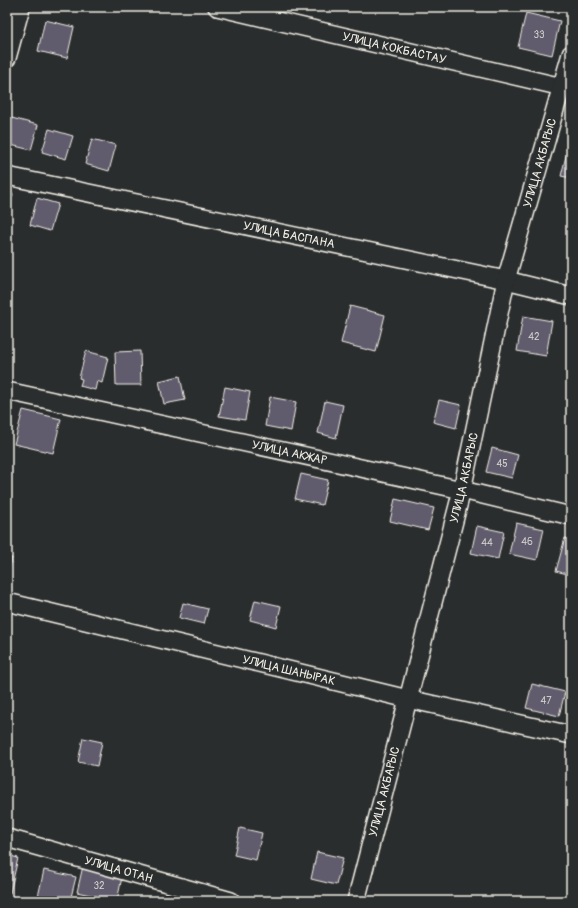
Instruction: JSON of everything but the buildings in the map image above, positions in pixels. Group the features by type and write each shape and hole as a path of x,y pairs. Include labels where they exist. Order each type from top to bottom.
{"street":[{"path":"7,58 21,7"},
{"name":"УЛИЦА КОКБАСТАУ","path":"217,7 566,88"},
{"name":"УЛИЦА АКБАРЫС","path":"356,901 462,490 506,280 566,88 571,54"},
{"name":"УЛИЦА БАСПАНА","path":"7,176 506,280 571,296"},
{"name":"УЛИЦА АКЖАР","path":"7,391 462,490 571,516"},
{"name":"УЛИЦА ШАНЫРАК","path":"7,602 408,699 571,735"},
{"name":"УЛИЦА ОТАН","path":"7,838 231,901"}]}
